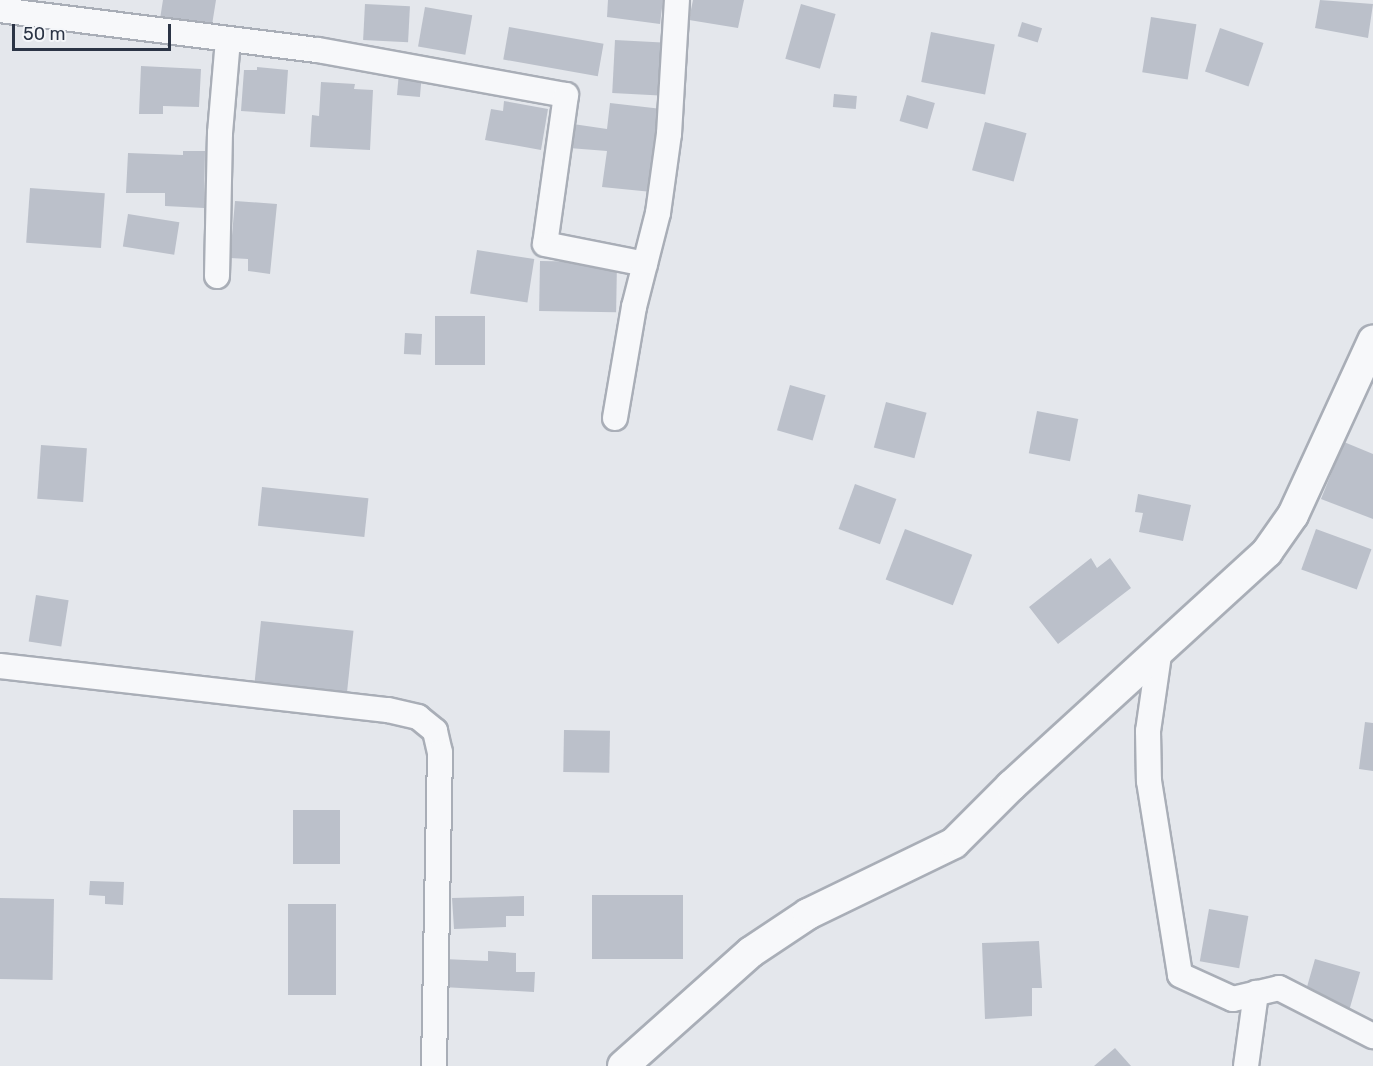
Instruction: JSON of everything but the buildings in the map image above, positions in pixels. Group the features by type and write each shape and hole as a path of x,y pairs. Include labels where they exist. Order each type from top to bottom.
{"street":[{"path":"615,418 645,264 658,213 669,134 677,0"},
{"path":"0,10 318,50 566,95 545,244 645,264"},
{"path":"218,276 220,133 228,39"},
{"path":"623,1066 751,952 808,914 954,843 1160,648 1267,552 1293,515 1373,341"},
{"path":"1160,648 1148,731 1149,781 1180,975 1233,999 1279,988 1373,1036"},
{"path":"0,666 388,710 418,717 435,731 440,752 434,1066"},
{"path":"1246,1066 1256,993"}]}
